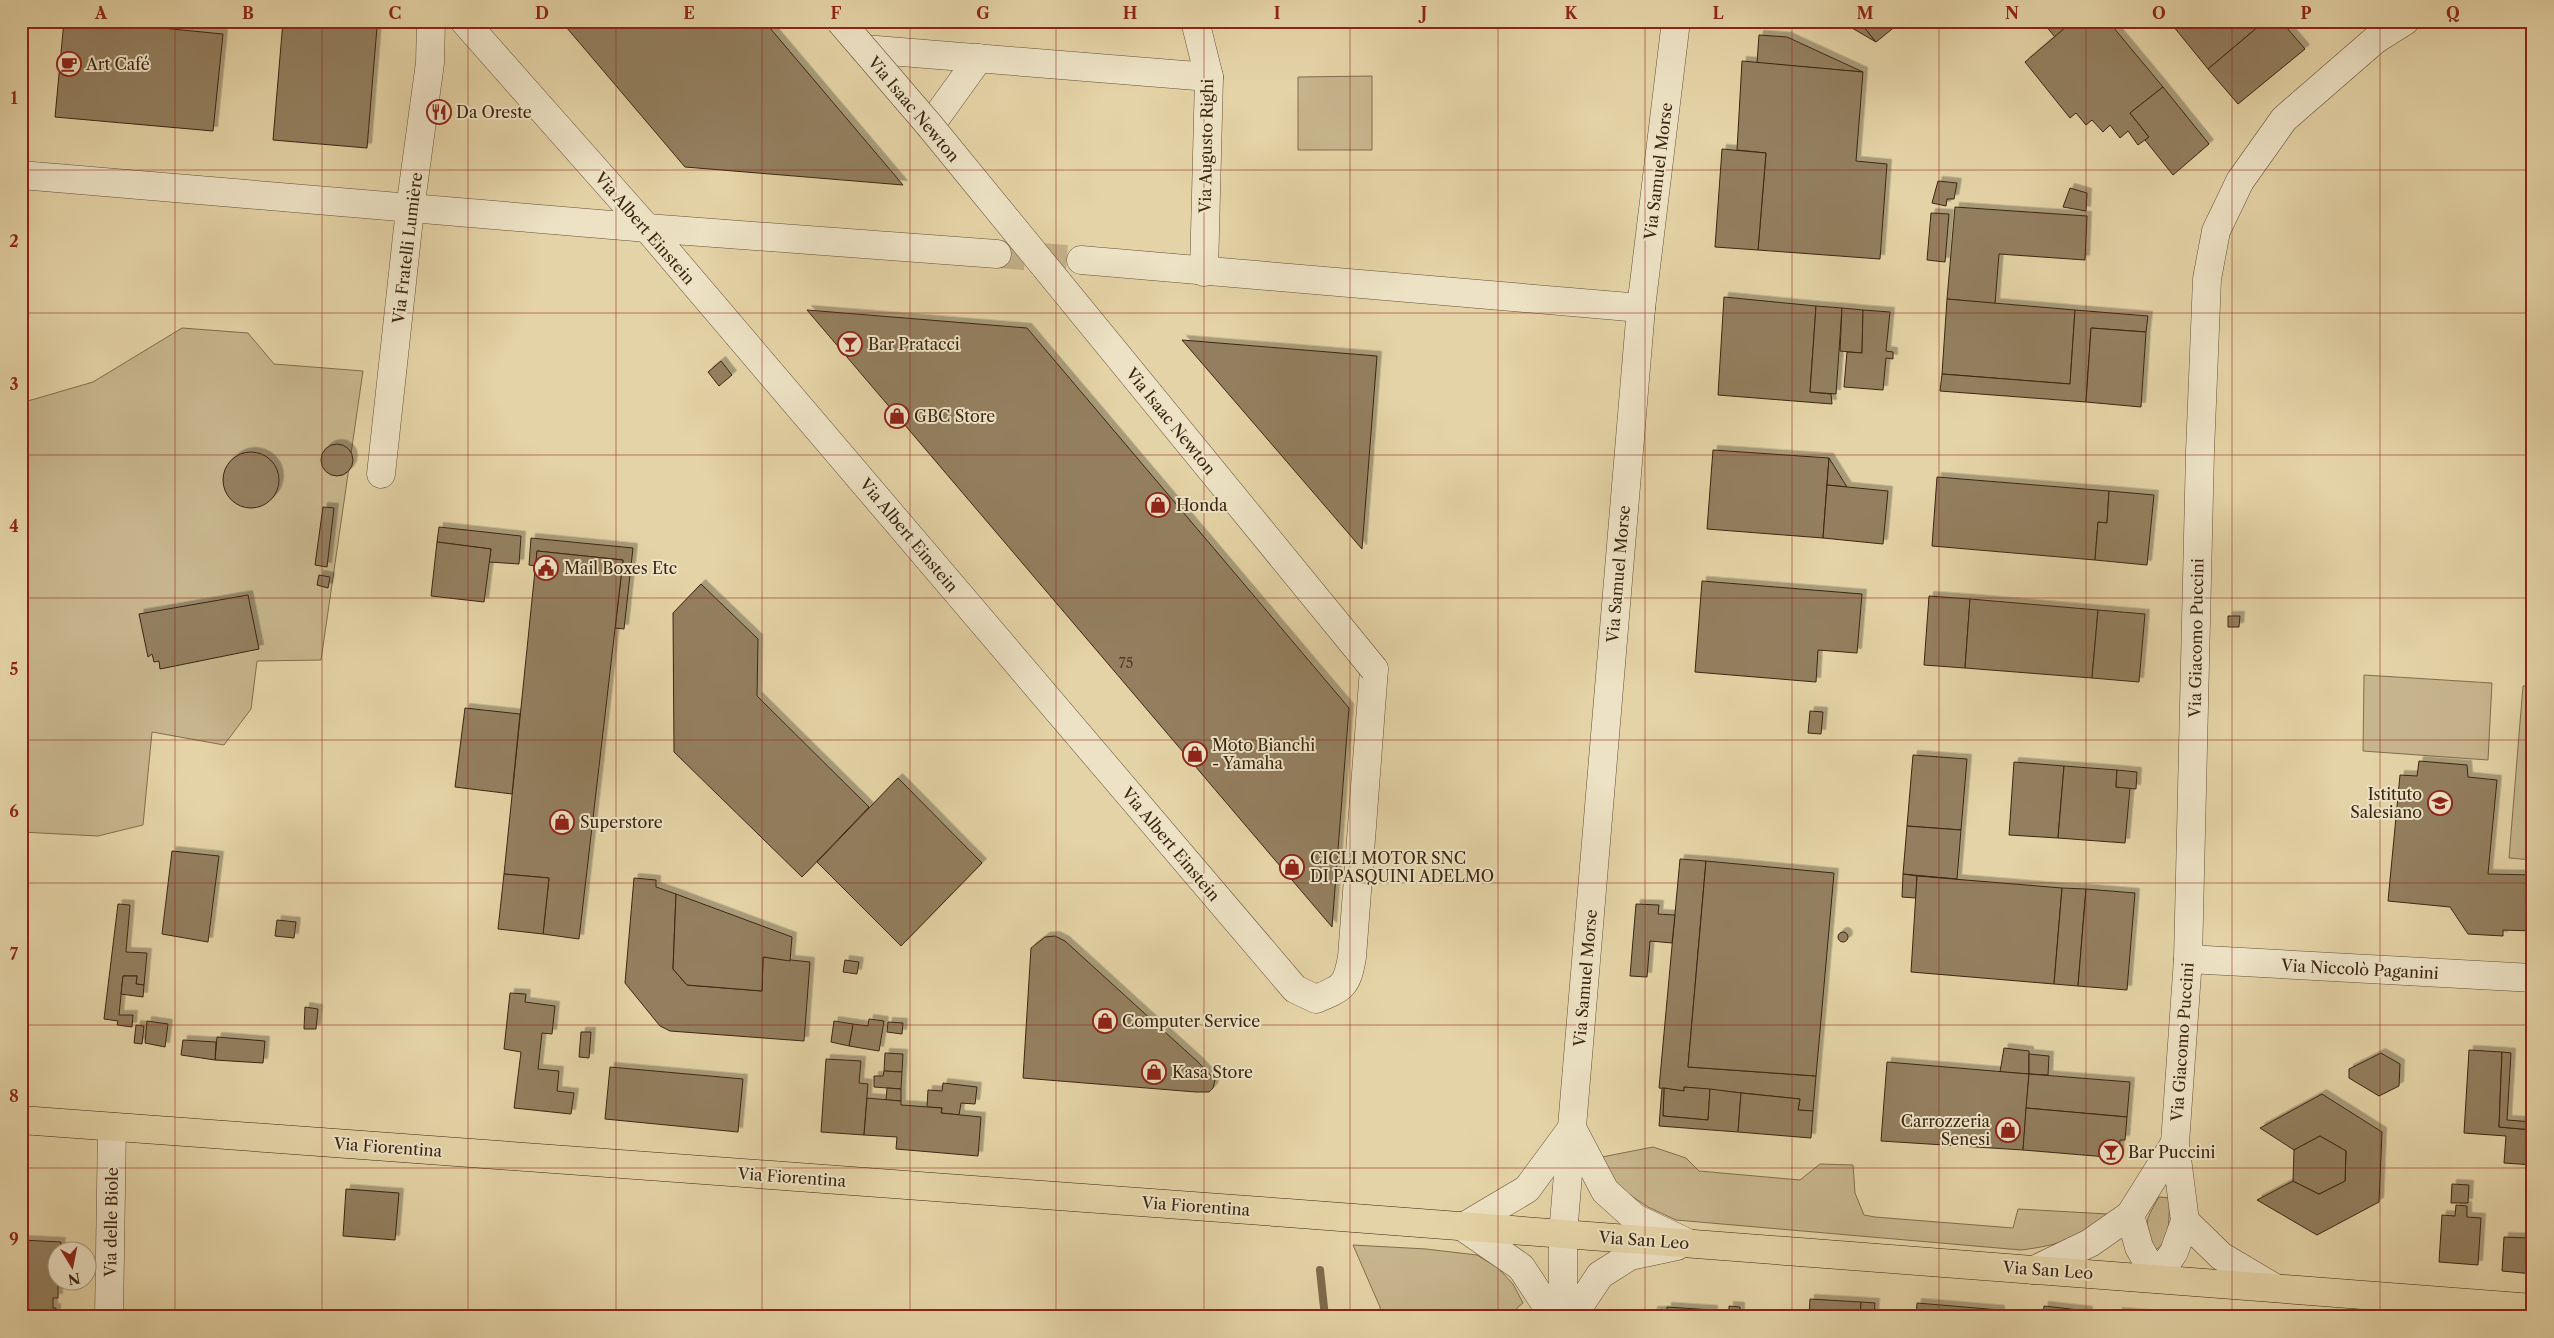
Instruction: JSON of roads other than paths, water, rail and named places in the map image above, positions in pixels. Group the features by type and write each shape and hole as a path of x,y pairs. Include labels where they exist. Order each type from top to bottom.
{"main road":[{"name":"Via Fiorentina","path":"21,1120 1564,1234"},
{"name":"Via San Leo","path":"1564,1234 2156,1278 2275,1288 2469,1310 2533,1308"}],"street":[{"name":"Via Fratelli Lumière","path":"381,474 410,209 430,63 431,21"},
{"name":"Via Albert Einstein","path":"464,21 647,228 1296,989 1316,998 1339,989 1348,979 1352,957"},
{"name":"Via Isaac Newton","path":"840,21 930,126 1374,668 1352,957"},
{"name":"Via Augusto Righi","path":"1195,21 1208,77 1204,272"},
{"name":"Via Samuel Morse","path":"1563,1317 1564,1234 1572,1128 1641,308 1676,21"},
{"name":"Via Giacomo Puccini","path":"2130,1215 2175,1143 2188,959 2207,279 2216,231 2240,181 2284,120 2383,31 2405,21"},
{"path":"864,49 1208,77"},
{"path":"930,126 978,58"},
{"path":"21,175 410,209 997,254"},
{"path":"1081,260 1641,308"},
{"name":"Via Niccolò Paganini","path":"2188,959 2533,978"},
{"name":"Via delle Biole","path":"109,1317 112,1127"},
{"path":"1554,1317 1522,1267 1463,1226 1527,1189 1572,1128 1605,1191 1635,1218 1688,1243"},
{"path":"2034,1270 2090,1243 2130,1215 2139,1247 2156,1278 2174,1252 2185,1221 2175,1143"},
{"path":"2185,1221 2221,1256 2275,1288"},
{"path":"1572,1317 1600,1275 1630,1256 1688,1243"}],"waterway":[{"path":"1320,1270 1325,1317"}],"tunnel":[{"path":"997,254 1081,260"}],"place":[{"name":"Art Café","path":"69,64"},
{"name":"Da Oreste","path":"439,112"},
{"name":"Bar Pratacci","path":"850,344"},
{"name":"GBC Store","path":"897,416"},
{"name":"Honda","path":"1158,505"},
{"name":"Mail Boxes Etc","path":"546,568"},
{"name":"Moto Bianchi - Yamaha","path":"1195,754"},
{"name":"Istituto Salesiano","path":"2440,803"},
{"name":"Superstore","path":"562,822"},
{"name":"CICLI MOTOR SNC DI PASQUINI ADELMO","path":"1292,867"},
{"name":"Computer Service","path":"1105,1021"},
{"name":"Kasa Store","path":"1154,1072"},
{"name":"Carrozzeria Senesi","path":"2008,1130"},
{"name":"Bar Puccini","path":"2111,1152"}]}
